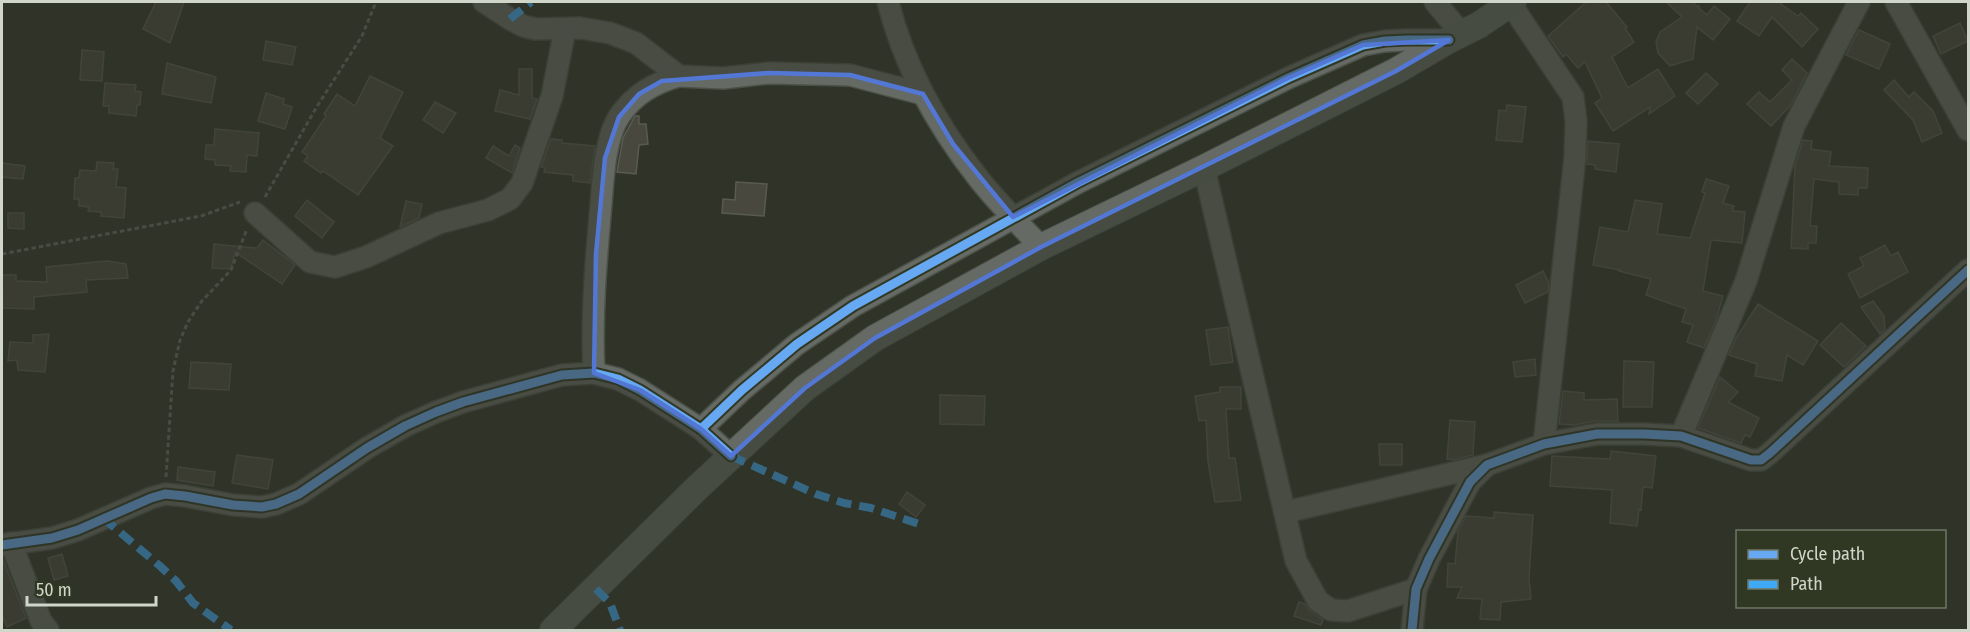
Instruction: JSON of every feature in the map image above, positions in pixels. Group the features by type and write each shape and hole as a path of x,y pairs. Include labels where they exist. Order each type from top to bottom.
{"main road":[{"path":"553,630 731,456 805,388 875,338 1041,247 1396,71 1479,26 1511,2"}],"street":[{"path":"484,2 524,26 535,29 580,28 610,33 636,43 679,76"},
{"path":"888,2 894,26 923,94 953,144 980,180 1041,247"},
{"path":"701,429 742,390 806,338 853,306 1077,183 1288,78 1363,45 1385,41 1456,37 1434,2"},
{"path":"1511,2 1573,97 1576,121 1575,157 1544,444"},
{"path":"1681,436 1746,281 1794,126 1859,2"},
{"path":"1896,2 1968,130"},
{"path":"252,203 310,262 335,267 366,257 440,223 488,210 510,199 522,183 552,96 565,29"},
{"path":"594,373 592,343 596,254 605,158 619,117 639,94 662,81 679,76 723,78 769,73 850,75 923,94"},
{"path":"1204,168 1296,561 1318,601 1331,610 1348,611 1416,589"},
{"path":"1286,512 1487,465 1544,444 1597,435 1681,436 1746,460 1764,458 1968,270"},
{"path":"48,630 41,621 6,544 52,538 78,530 150,498 165,494 233,505 262,507 276,504 299,494 367,448 405,426 436,412 463,402 562,375 594,373 618,379 640,390 701,429 731,456"},
{"path":"1412,630 1416,589 1429,560 1470,482 1487,465"}],"path":[{"path":"2,254 201,216 252,203 268,192 316,108 362,36 376,2"},
{"path":"165,494 173,371 180,340 201,302 231,270 252,203 268,192"}],"highlighted area":[{"path":"1449,40 1396,71 1041,247 875,338 805,388 731,456 701,429 640,390 594,373 596,254 605,158 619,117 639,94 662,81 769,73 850,75 923,94 953,144 1013,217 1288,78 1363,45"}],"building":[{"path":"156,2 184,2 170,43 143,29"},
{"path":"1586,2 1606,2 1627,27 1625,28 1634,42 1612,57 1628,88 1658,69 1675,96 1649,114 1650,107 1613,131 1595,103 1602,98 1585,62 1578,68 1566,54 1563,57 1548,36"},
{"path":"1666,2 1692,2 1698,7 1699,5 1699,8 1707,15 1714,6 1730,19 1713,40 1697,27 1693,59 1670,66 1658,53 1656,42 1660,32 1682,17"},
{"path":"1750,2 1782,2 1781,4 1798,16 1801,13 1818,29 1802,47 1772,17 1759,36 1737,21"},
{"path":"1960,23 1968,41 1941,54 1933,36"},
{"path":"1859,30 1890,44 1879,69 1846,55"},
{"path":"266,41 296,47 292,65 263,60"},
{"path":"82,50 104,52 102,81 80,80"},
{"path":"1792,59 1807,73 1791,105 1771,126 1747,104 1759,92 1770,102 1792,80 1782,70"},
{"path":"167,63 216,77 211,103 162,94"},
{"path":"519,69 532,69 532,98 537,99 530,119 495,111 500,90 519,95"},
{"path":"1706,73 1718,84 1698,104 1686,93"},
{"path":"370,76 403,92 380,138 393,146 358,195 304,161 308,156 302,152 326,116 324,114 337,94 355,106"},
{"path":"1894,80 1909,97 1914,92 1933,111 1942,133 1922,142 1913,120 1884,90"},
{"path":"105,83 136,85 135,91 141,92 136,116 109,113 109,106 103,106"},
{"path":"266,93 284,99 283,104 292,107 285,129 258,121"},
{"path":"435,102 456,113 443,133 423,120"},
{"path":"1507,105 1526,107 1522,142 1496,140 1499,110 1506,111"},
{"path":"635,116 639,116 639,124 646,124 648,144 639,145 636,174 617,172 623,138"},
{"path":"215,129 259,133 257,156 247,155 246,172 230,171 231,166 215,165 215,160 205,159 206,145 214,145"},
{"path":"551,139 562,140 562,143 595,146 590,183 573,181 573,175 544,172 545,168 541,167"},
{"path":"1803,140 1812,141 1811,149 1831,152 1829,166 1868,168 1867,188 1858,188 1858,195 1839,194 1839,182 1814,179 1810,226 1817,226 1816,243 1808,243 1808,249 1791,248 1795,165"},
{"path":"1588,141 1619,144 1616,172 1595,169 1595,165 1587,164"},
{"path":"515,145 520,148 512,173 486,158 493,146 509,156"},
{"path":"97,162 114,163 113,169 118,169 116,187 126,188 124,218 101,216 101,212 88,211 89,207 79,206 79,199 74,199 75,178 79,178 80,170 96,171"},
{"path":"2,163 25,166 23,179 2,177"},
{"path":"1706,179 1729,186 1723,203 1734,206 1732,211 1745,212 1742,243 1711,240 1703,291 1723,296 1704,348 1687,342 1693,325 1682,322 1686,309 1646,295 1651,279 1593,265 1600,227 1628,232 1635,200 1662,204 1657,234 1690,238 1705,193 1702,192"},
{"path":"736,182 767,184 764,216 722,213 723,199 735,200"},
{"path":"307,200 334,222 322,238 295,216"},
{"path":"406,201 422,204 419,218 400,227"},
{"path":"8,213 24,213 24,229 8,228"},
{"path":"263,240 295,265 282,284 235,252 231,269 212,268 214,244 257,248"},
{"path":"1885,245 1891,256 1898,252 1908,272 1860,298 1848,274 1864,266 1860,258"},
{"path":"107,261 126,264 128,278 86,280 87,292 34,297 34,309 3,308 2,275 16,275 16,281 47,282 46,267"},
{"path":"1543,271 1549,283 1548,292 1525,303 1516,285"},
{"path":"1873,301 1884,316 1885,330 1880,334 1861,307"},
{"path":"1758,304 1818,341 1803,365 1787,355 1782,381 1755,376 1757,364 1729,355 1736,338"},
{"path":"1841,323 1866,346 1844,367 1820,345"},
{"path":"1228,327 1233,362 1211,365 1206,330"},
{"path":"49,334 45,372 18,370 17,360 8,361 10,342 33,343 33,335"},
{"path":"1535,359 1536,375 1515,377 1513,362"},
{"path":"1624,361 1654,362 1652,407 1623,407"},
{"path":"191,362 231,364 229,390 189,388"},
{"path":"1720,377 1738,392 1728,402 1759,418 1750,437 1745,435 1741,443 1698,428"},
{"path":"1220,387 1241,387 1241,409 1226,409 1229,458 1235,458 1241,500 1215,502 1208,462 1206,420 1199,421 1195,396 1220,392"},
{"path":"1563,391 1584,393 1584,400 1617,399 1618,421 1559,424"},
{"path":"940,395 985,396 984,425 940,424"},
{"path":"1450,420 1475,422 1473,455 1454,460 1447,459"},
{"path":"1379,444 1402,444 1402,465 1380,465"},
{"path":"1611,451 1656,456 1652,488 1643,487 1637,526 1610,523 1612,490 1550,486 1552,456 1610,459"},
{"path":"237,455 273,460 268,489 232,483"},
{"path":"178,467 215,472 213,486 177,480"},
{"path":"907,492 925,505 916,517 899,504"},
{"path":"1494,512 1533,515 1529,578 1531,599 1501,602 1500,620 1480,619 1482,599 1457,598 1462,587 1447,587 1448,563 1455,564 1458,531 1466,516 1494,518"},
{"path":"62,554 68,576 54,580 48,558"},
{"path":"2,557 26,618 7,627 2,616"},
{"path":"1299,602 1305,604 1310,611 1323,620 1321,625 1294,616"}],"marked path":[{"path":"510,19 531,2"},
{"path":"731,456 816,494 844,503 871,508 922,525"},
{"path":"103,518 176,581 193,603 231,630"},
{"path":"596,589 610,603 620,630"}],"cycle path":[{"path":"701,429 742,390 797,344 853,306 1077,183 1288,78 1363,45 1385,41 1449,40"},
{"path":"1412,630 1416,589 1429,559 1470,482 1487,465 1544,444 1597,434 1681,436 1751,460 1761,460 1968,270"},
{"path":"2,545 52,538 78,530 165,494 233,505 262,507 276,504 299,494 367,448 405,426 436,412 463,402 562,375 594,373 618,379 640,390 701,429 731,456"}]}
